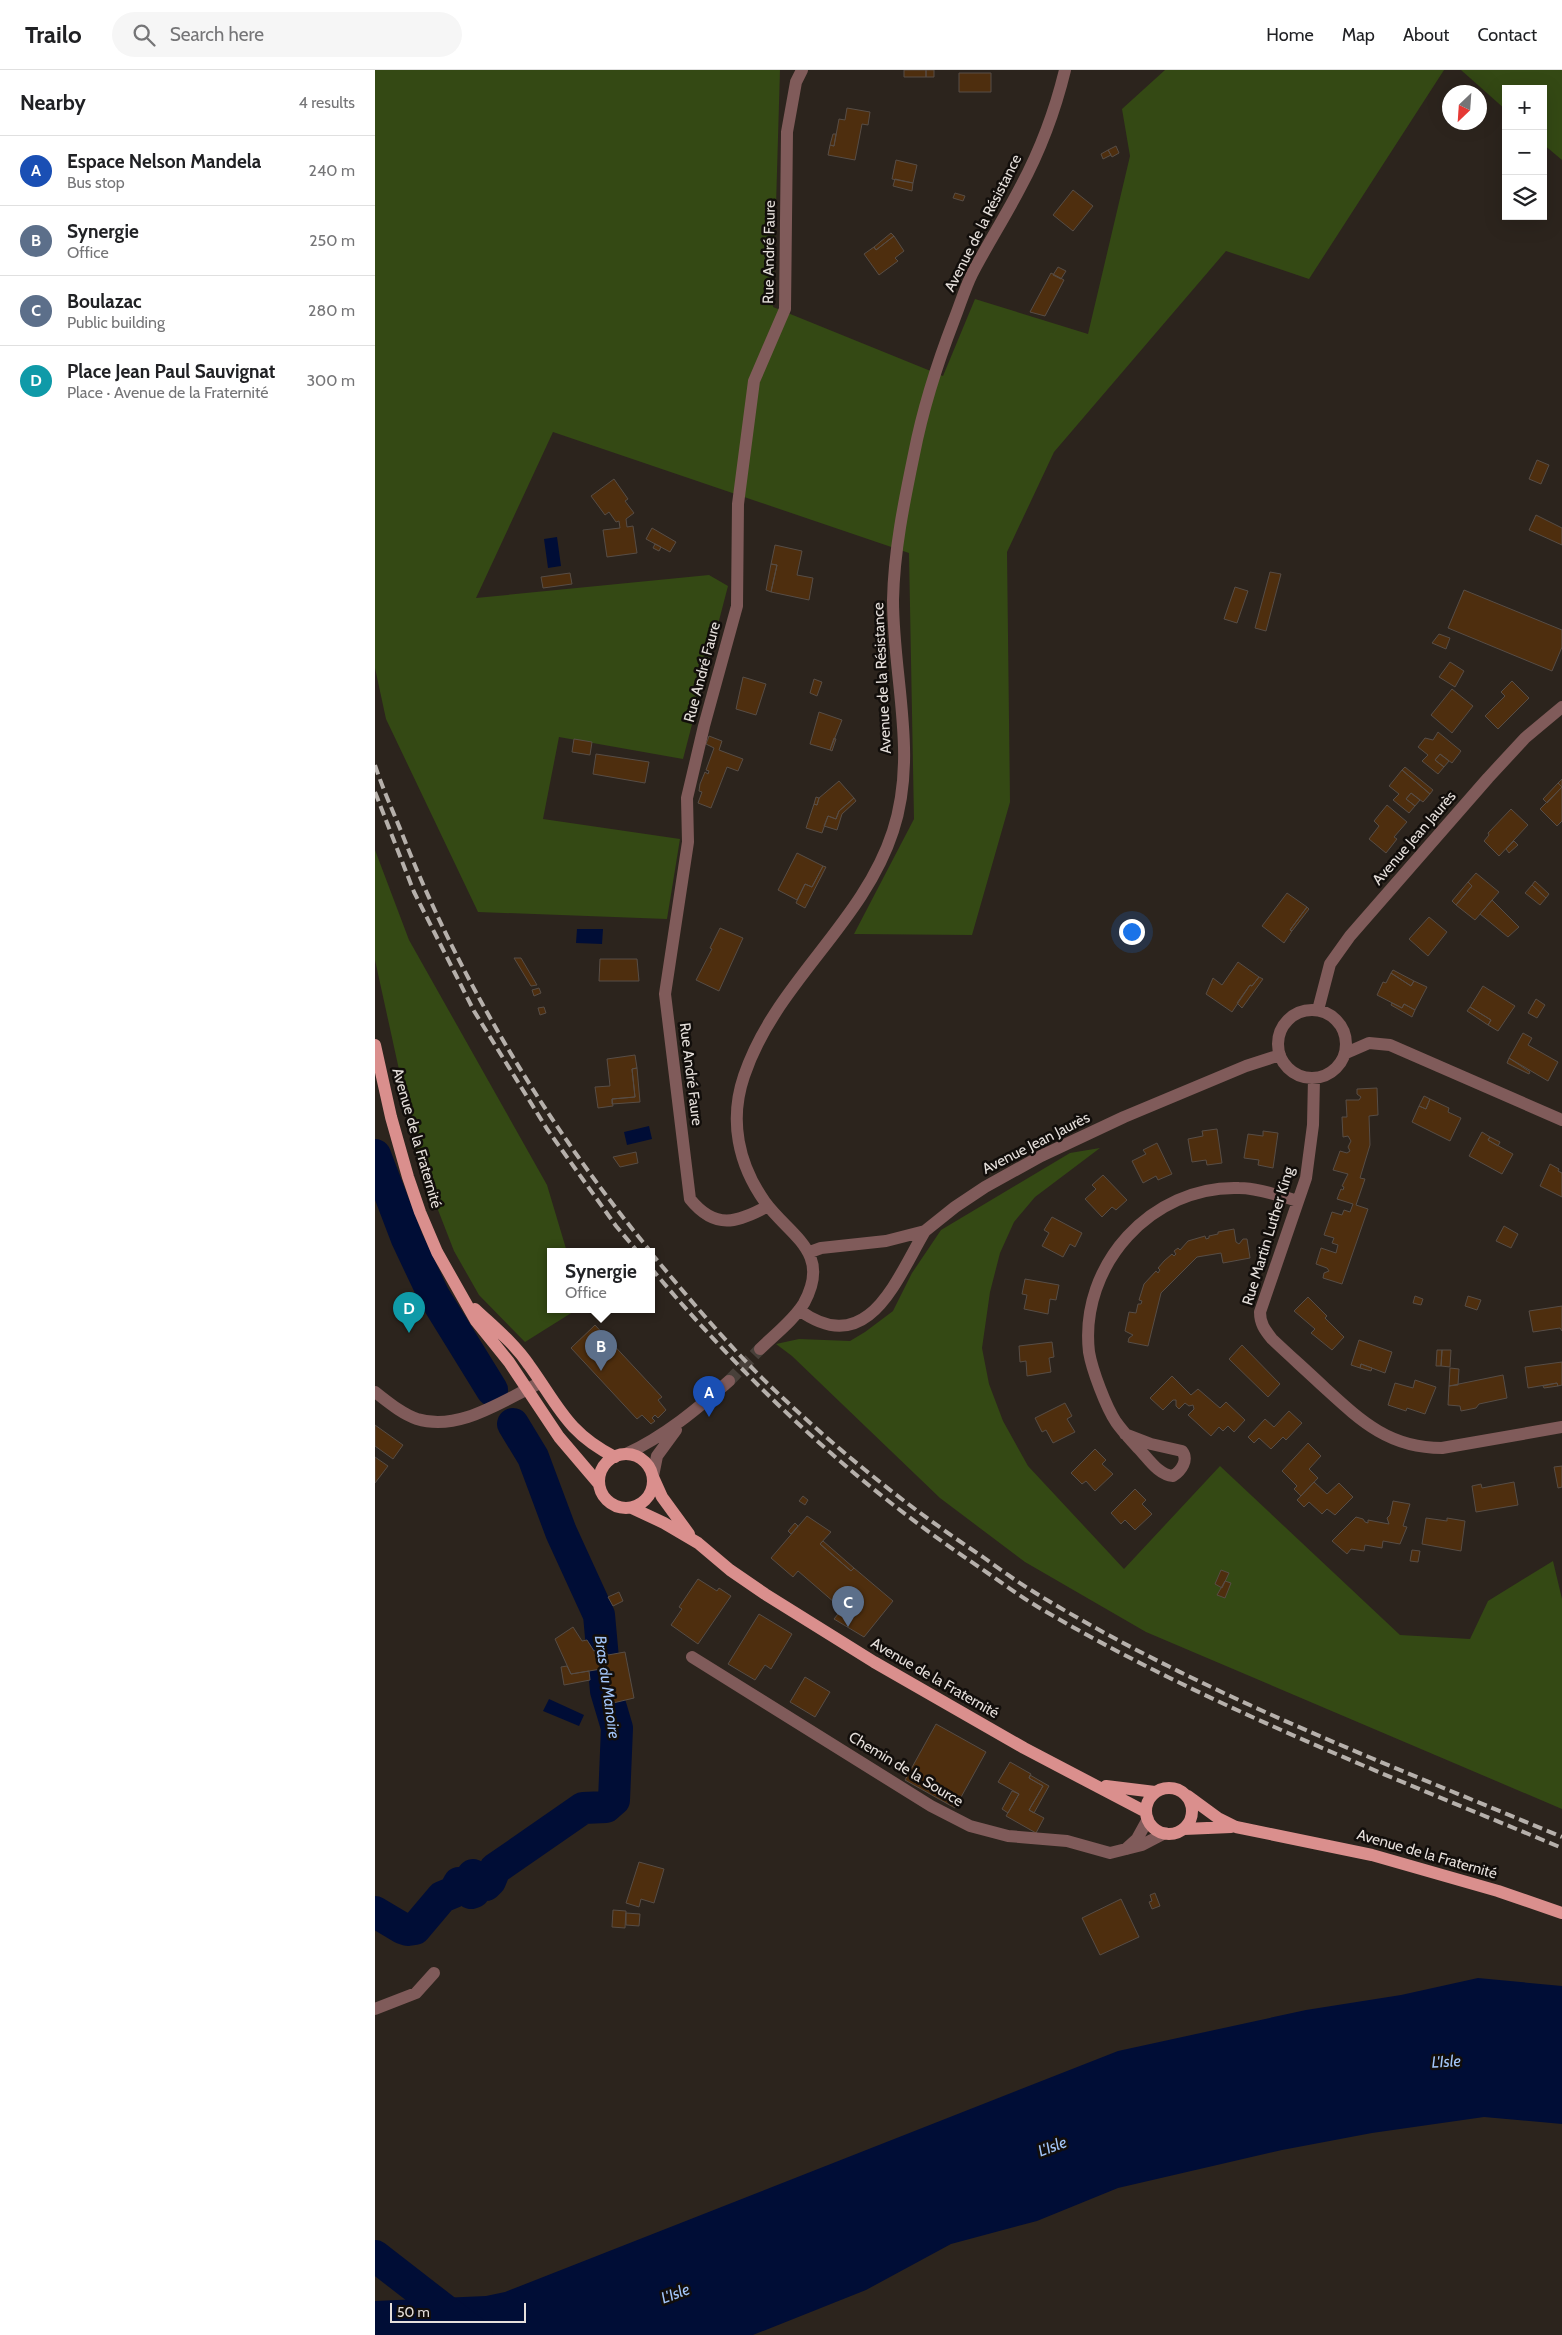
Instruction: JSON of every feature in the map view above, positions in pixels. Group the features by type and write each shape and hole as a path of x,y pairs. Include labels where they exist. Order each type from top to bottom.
{"main road":[{"name":"Avenue de la Fraternité","path":"375,1044 391,1117 420,1212 437,1252 477,1321 509,1362 559,1437 599,1484"},
{"name":"Avenue de la Fraternité","path":"460,1293 518,1350 575,1431 600,1450 620,1456"},
{"path":"620,1456 636,1456 643,1460 653,1476 665,1503 697,1543 664,1523 632,1508 614,1506 601,1493 599,1484 603,1468 620,1456"},
{"path":"632,1508 640,1505 651,1492 653,1476"},
{"name":"Avenue de la Fraternité","path":"697,1543 730,1570 805,1621 957,1710 1147,1816"},
{"name":"Avenue de la Fraternité","path":"1089,1782 1119,1789 1155,1792"},
{"path":"1169,1787 1176,1788 1218,1818 1237,1827 1184,1829 1171,1834 1165,1833 1158,1831 1147,1816 1147,1804 1155,1792 1169,1787"},
{"path":"1184,1829 1189,1824 1193,1810 1188,1796"},
{"name":"Avenue de la Fraternité","path":"1237,1827 1328,1844 1429,1870 1562,1913"}],"street":[{"name":"Rue André Faure","path":"768,1206 741,1219 726,1222 714,1220 705,1215 690,1199 665,994 688,842 687,798 704,726 737,606 738,504 754,381 785,309 787,132 796,82 802,70"},
{"name":"Avenue de la Résistance","path":"810,1252 788,1225 768,1206 746,1169 736,1130 738,1095 753,1051 769,1022 786,995 849,914 884,856 893,830 901,800 904,721 893,600 899,530 914,452 935,368 971,276 1022,185 1055,109 1065,70"},
{"name":"Avenue Jean Jaurès","path":"1318,1010 1331,964 1351,936 1488,778 1525,738 1562,707"},
{"path":"1308,1009 1318,1010 1334,1017 1345,1030 1346,1053 1334,1071 1314,1078 1303,1077 1285,1065 1280,1056 1279,1035 1283,1026 1298,1012 1308,1009"},
{"path":"1346,1053 1369,1043 1390,1045 1562,1120"},
{"name":"Avenue Jean Jaurès","path":"810,1252 821,1248 886,1241 925,1232 955,1207 985,1187 1041,1156 1124,1117 1246,1066 1280,1056"},
{"name":"Rue Martin Luther King","path":"1314,1078 1313,1125 1306,1178 1260,1312 1260,1320 1272,1339 1356,1417 1389,1438 1425,1448 1442,1448 1562,1427"},
{"path":"1125,1434 1112,1414 1089,1352 1090,1315 1102,1275 1112,1254 1129,1234 1148,1217 1167,1205 1206,1192 1239,1188 1271,1193 1298,1201"},
{"path":"799,1310 809,1318 833,1326 852,1324 871,1315 891,1292 925,1232"},
{"path":"760,1349 799,1310 809,1291 811,1278 810,1252"},
{"path":"620,1456 645,1445 684,1420 729,1381"},
{"path":"375,1392 404,1413 417,1419 440,1422 464,1418 540,1383"},
{"path":"653,1476 657,1456 684,1420"},
{"name":"Chemin de la Source","path":"692,1657 924,1802 970,1826 1008,1836 1067,1841 1110,1853 1142,1845 1165,1833"},
{"path":"1124,1851 1137,1839 1147,1816"},
{"path":"375,2009 416,1994 434,1973"}],"green space":[{"path":"375,70 780,70 773,307 943,376 975,299 1088,334 1130,156 1122,109 1165,70 1444,70 1309,279 1226,251 1054,452 1007,552 1010,802 972,935 854,934 914,819 909,553 553,432 476,598 709,575 728,586 683,759 559,737 543,819 680,839 667,919 478,912 386,719 375,668"},
{"path":"1461,70 1562,70 1562,160 1547,147 1547,85 1502,85 1502,106 1487,93 1487,85 1478,85"},
{"path":"375,850 409,940 547,1185 566,1248 547,1248 547,1313 571,1313 525,1342 479,1295 454,1251 419,1161 375,960"},
{"path":"1100,1148 1035,1197 1014,1222 1000,1253 990,1292 982,1348 989,1384 1003,1421 1028,1466 1124,1569 1220,1466 1400,1635 1470,1639 1488,1601 1553,1561 1562,1599 1562,1809 1146,1632 1025,1562 940,1498 792,1356 776,1344 799,1339 850,1341 865,1332 893,1311 912,1273 941,1230 1070,1153"}],"water":[{"path":"557,537 561,566 548,568 544,539"},
{"path":"577,929 603,929 602,944 576,943"},
{"path":"649,1126 652,1139 627,1145 624,1132"},
{"path":"549,1699 584,1715 579,1726 543,1711"},
{"name":"L'Isle","path":"1478,1978 1562,1986 1562,2124 1484,2117 1372,2133 1282,2150 1118,2188 1037,2221 951,2244 866,2290 753,2335 375,2335 375,2301 486,2296 505,2292 1118,2051 1306,2010 1401,1995"}],"building":[{"path":"904,70 926,70 926,77 904,77"},
{"path":"926,70 934,70 934,77 926,77"},
{"path":"959,73 991,73 991,92 959,92"},
{"path":"847,108 870,112 868,125 862,124 855,160 828,155 830,145 834,146 839,119 845,120"},
{"path":"833,134 836,134 834,146 830,145"},
{"path":"1116,146 1119,153 1112,157 1108,150"},
{"path":"1108,150 1111,155 1103,159 1101,154"},
{"path":"896,160 917,165 913,183 892,179"},
{"path":"895,179 913,183 912,191 893,186"},
{"path":"1073,190 1093,206 1073,231 1053,215"},
{"path":"955,193 965,196 963,201 953,198"},
{"path":"891,233 894,236 876,250 874,247"},
{"path":"894,236 904,251 895,258 898,261 879,275 864,254 874,247 876,250"},
{"path":"1058,267 1066,271 1061,279 1053,275"},
{"path":"1051,273 1064,280 1045,316 1030,312"},
{"path":"1537,460 1549,465 1541,484 1529,479"},
{"path":"614,479 628,499 625,501 634,513 626,519 627,527 633,526 637,553 607,557 603,530 620,528 619,521 616,522 609,512 605,515 591,496"},
{"path":"1536,515 1562,528 1562,545 1529,530"},
{"path":"652,528 676,542 670,552 646,539"},
{"path":"655,544 661,547 659,551 653,548"},
{"path":"775,545 802,551 797,575 813,578 809,600 771,592 777,565 771,564"},
{"path":"771,564 777,565 771,592 766,590"},
{"path":"1270,572 1281,574 1266,631 1255,628"},
{"path":"570,573 572,584 543,588 541,577"},
{"path":"1235,587 1248,591 1237,623 1224,619"},
{"path":"1464,590 1562,630 1562,647 1552,671 1448,628"},
{"path":"1439,634 1450,638 1446,649 1432,643"},
{"path":"1450,662 1464,671 1455,687 1439,677"},
{"path":"743,677 766,684 756,715 736,709"},
{"path":"814,679 822,682 817,696 810,693"},
{"path":"1512,681 1529,698 1498,729 1485,716 1505,696 1501,692"},
{"path":"1452,689 1473,706 1452,733 1431,715"},
{"path":"819,712 842,720 830,750 810,744"},
{"path":"1438,732 1461,751 1452,763 1440,754 1435,760 1444,767 1438,774 1422,761 1428,755 1418,747 1425,738 1433,740"},
{"path":"709,736 722,741 719,750 743,759 738,771 727,767 711,808 698,803 702,792 699,791 700,784 705,772 708,774 709,771 706,770 714,748 706,744"},
{"path":"834,738 836,739 832,751 830,750"},
{"path":"574,739 592,742 590,755 572,752"},
{"path":"596,754 649,762 645,783 593,774"},
{"path":"1440,754 1449,761 1444,767 1435,760"},
{"path":"1405,767 1433,790 1430,794 1402,770"},
{"path":"1402,770 1430,794 1423,802 1411,793 1406,799 1415,806 1409,813 1393,800 1399,794 1389,786"},
{"path":"1562,779 1562,787 1558,783"},
{"path":"839,781 854,798 839,811 836,819 828,816 822,833 806,828 814,804 817,805 819,798"},
{"path":"1558,783 1562,787 1547,803 1543,799"},
{"path":"1562,787 1562,821 1557,826 1540,809"},
{"path":"1411,793 1420,800 1415,806 1406,799"},
{"path":"816,797 819,798 817,805 814,804"},
{"path":"854,798 856,801 842,814 837,830 824,826 828,816 836,819 839,811"},
{"path":"1387,805 1407,822 1394,837 1397,839 1386,853 1369,839 1379,826 1374,821"},
{"path":"1511,809 1528,825 1499,856 1484,841 1489,835 1488,833"},
{"path":"1514,841 1518,845 1509,853 1506,849"},
{"path":"797,853 823,866 812,887 805,884 797,900 778,890"},
{"path":"823,866 826,867 805,908 796,903 805,884 812,887"},
{"path":"1476,873 1499,892 1475,920 1456,905 1472,886 1468,882"},
{"path":"1535,881 1549,894 1546,898 1532,885"},
{"path":"1468,882 1472,886 1456,905 1452,901"},
{"path":"1532,885 1546,898 1540,905 1525,893"},
{"path":"1287,893 1307,907 1290,930 1292,931 1284,943 1262,926"},
{"path":"1492,900 1519,927 1508,937 1480,914"},
{"path":"1307,907 1309,909 1292,931 1290,930"},
{"path":"1429,917 1447,932 1428,956 1409,939"},
{"path":"720,928 743,938 719,991 696,980 712,949 710,948"},
{"path":"514,958 521,958 537,985 531,986"},
{"path":"600,959 637,959 639,981 599,981"},
{"path":"1238,962 1259,977 1252,986 1250,985 1232,1012 1206,994 1213,978 1222,985"},
{"path":"1393,970 1414,981 1411,986 1391,973"},
{"path":"1391,973 1411,986 1414,981 1427,987 1415,1010 1404,1004 1402,1008 1377,995 1383,982 1386,983"},
{"path":"1259,977 1263,979 1242,1008 1237,1003 1250,985 1252,986"},
{"path":"1483,986 1515,1006 1498,1031 1488,1025 1491,1020 1470,1007"},
{"path":"539,988 541,993 534,996 532,990"},
{"path":"1536,999 1545,1005 1537,1018 1528,1013"},
{"path":"1392,1003 1402,1008 1404,1004 1415,1010 1412,1017 1391,1005"},
{"path":"544,1007 546,1013 540,1015 538,1008"},
{"path":"1470,1007 1491,1020 1488,1025 1467,1011"},
{"path":"1523,1033 1532,1038 1528,1045 1558,1062 1548,1081 1509,1058"},
{"path":"635,1055 637,1068 632,1069 635,1097 612,1099 613,1106 598,1108 595,1087 610,1086 607,1059"},
{"path":"1509,1058 1530,1072 1529,1074 1507,1063"},
{"path":"637,1068 640,1102 612,1104 612,1099 635,1097 632,1069"},
{"path":"1377,1088 1378,1115 1369,1116 1370,1145 1360,1178 1365,1179 1356,1205 1368,1209 1342,1284 1323,1278 1324,1273 1329,1271 1327,1268 1316,1264 1321,1248 1336,1253 1338,1245 1332,1243 1334,1238 1324,1235 1332,1212 1342,1215 1344,1210 1350,1212 1353,1204 1337,1199 1341,1189 1343,1190 1344,1187 1342,1186 1348,1174 1333,1170 1340,1151 1347,1153 1350,1151 1348,1147 1351,1141 1348,1136 1343,1137 1342,1117 1347,1117 1346,1100 1359,1100 1361,1097 1357,1094 1357,1089"},
{"path":"1424,1096 1430,1099 1426,1109 1419,1106"},
{"path":"1430,1099 1449,1108 1448,1112 1461,1118 1450,1141 1412,1122 1419,1106 1426,1109"},
{"path":"1217,1129 1222,1163 1207,1165 1206,1160 1192,1162 1188,1139 1203,1136 1202,1131"},
{"path":"1263,1131 1278,1133 1273,1168 1258,1165 1259,1160 1244,1158 1248,1134 1263,1136"},
{"path":"1482,1132 1490,1137 1488,1140 1513,1154 1502,1174 1469,1156"},
{"path":"1490,1137 1500,1142 1498,1146 1488,1140"},
{"path":"1157,1143 1172,1174 1158,1180 1156,1176 1143,1183 1132,1161 1146,1154 1143,1150"},
{"path":"636,1152 638,1163 620,1167 613,1157"},
{"path":"1550,1164 1562,1173 1562,1197 1540,1186"},
{"path":"1103,1175 1127,1200 1116,1210 1112,1207 1102,1217 1085,1199 1096,1189 1092,1185"},
{"path":"1052,1217 1082,1233 1075,1247 1070,1244 1063,1257 1042,1246 1049,1233 1044,1230"},
{"path":"1504,1226 1518,1234 1511,1248 1496,1241"},
{"path":"1234,1229 1236,1242 1239,1244 1243,1239 1247,1239 1250,1258 1223,1263 1221,1253 1197,1257 1161,1293 1148,1346 1128,1342 1129,1338 1133,1335 1125,1331 1129,1312 1136,1313 1138,1304 1141,1304 1142,1301 1139,1300 1144,1284 1156,1271 1158,1273 1160,1270 1158,1268 1164,1261 1172,1254 1174,1256 1176,1254 1174,1251 1178,1248 1180,1250 1188,1241 1205,1236 1206,1239 1209,1236 1218,1234 1218,1232"},
{"path":"1025,1279 1059,1285 1056,1300 1050,1299 1048,1314 1024,1309 1027,1295 1022,1294"},
{"path":"1415,1296 1423,1299 1421,1305 1413,1303"},
{"path":"1468,1296 1481,1300 1477,1310 1465,1306"},
{"path":"1308,1297 1344,1337 1332,1350 1311,1333 1315,1329 1294,1311"},
{"path":"1562,1306 1562,1331 1560,1328 1533,1332 1529,1311"},
{"path":"595,1325 662,1397 658,1400 666,1410 658,1418 655,1415 652,1418 655,1421 651,1424 642,1415 637,1419 571,1348"},
{"path":"1359,1340 1392,1352 1385,1373 1361,1364 1360,1368 1351,1365"},
{"path":"1052,1342 1054,1357 1049,1358 1051,1372 1027,1376 1026,1361 1020,1362 1019,1346"},
{"path":"1242,1345 1280,1384 1268,1397 1229,1359"},
{"path":"1437,1350 1442,1350 1441,1366 1436,1366"},
{"path":"1442,1350 1451,1350 1450,1367 1441,1366"},
{"path":"1562,1362 1562,1385 1558,1386 1557,1383 1528,1388 1525,1367"},
{"path":"1361,1364 1372,1368 1371,1371 1360,1368"},
{"path":"1450,1368 1459,1369 1458,1385 1449,1386"},
{"path":"1503,1375 1507,1398 1479,1404 1476,1408 1461,1411 1460,1406 1448,1405 1449,1386"},
{"path":"1172,1376 1191,1395 1198,1389 1220,1408 1226,1402 1245,1420 1234,1432 1228,1426 1223,1431 1219,1427 1211,1436 1188,1415 1194,1409 1193,1405 1189,1406 1185,1403 1179,1409 1176,1406 1176,1400 1173,1400 1163,1410 1150,1398"},
{"path":"1415,1380 1436,1387 1425,1414 1407,1408 1406,1411 1388,1405 1395,1383 1413,1388"},
{"path":"1557,1383 1558,1386 1544,1388 1543,1386"},
{"path":"1065,1403 1072,1416 1067,1419 1075,1432 1053,1443 1046,1430 1042,1432 1035,1418"},
{"path":"1289,1411 1302,1423 1286,1440 1283,1437 1271,1449 1259,1438 1254,1443 1248,1437 1265,1419 1274,1427"},
{"path":"375,1425 403,1445 393,1459 375,1446"},
{"path":"1308,1443 1321,1456 1309,1469 1318,1478 1301,1496 1294,1489 1297,1486 1282,1471"},
{"path":"1095,1449 1106,1460 1102,1464 1113,1474 1095,1491 1086,1481 1082,1484 1071,1473"},
{"path":"375,1457 388,1466 375,1483"},
{"path":"1562,1466 1562,1487 1558,1488 1554,1467"},
{"path":"1314,1482 1327,1494 1339,1483 1353,1497 1335,1515 1327,1509 1322,1514 1309,1502 1304,1507 1297,1500"},
{"path":"1514,1482 1518,1505 1476,1512 1472,1486 1481,1484 1482,1488"},
{"path":"1135,1489 1146,1500 1142,1504 1152,1514 1135,1530 1125,1520 1121,1524 1111,1513"},
{"path":"803,1496 808,1500 805,1505 799,1501"},
{"path":"1393,1501 1410,1504 1403,1526 1407,1527 1400,1544 1383,1541 1382,1548 1365,1545 1364,1551 1351,1549 1347,1554 1332,1541 1356,1517 1368,1523 1368,1520 1389,1524 1387,1518 1390,1515"},
{"path":"807,1516 831,1532 820,1544 851,1571 854,1568 893,1601 864,1637 834,1619 842,1609 798,1571 793,1577 771,1558"},
{"path":"1426,1518 1447,1521 1447,1518 1465,1521 1461,1551 1422,1544"},
{"path":"795,1523 798,1526 791,1534 788,1531"},
{"path":"823,1541 854,1568 851,1571 820,1544"},
{"path":"1412,1550 1420,1551 1418,1562 1410,1561"},
{"path":"1221,1570 1229,1573 1222,1588 1215,1584"},
{"path":"698,1579 717,1591 719,1588 731,1596 698,1644 671,1625 682,1609 679,1607"},
{"path":"1225,1581 1231,1583 1225,1598 1217,1595"},
{"path":"619,1592 623,1601 613,1606 608,1597"},
{"path":"759,1614 792,1634 771,1669 765,1665 755,1680 728,1664"},
{"path":"573,1627 582,1641 587,1640 594,1651 604,1648 608,1655 625,1652 634,1698 613,1703 607,1668 571,1674 555,1639"},
{"path":"567,1666 571,1674 589,1671 590,1680 564,1685 561,1667"},
{"path":"805,1677 830,1692 815,1717 790,1702"},
{"path":"936,1724 986,1752 955,1808 905,1780"},
{"path":"1010,1762 1031,1774 1029,1778 1043,1786 1029,1810 1044,1818 1036,1833 1006,1816 1019,1794 998,1782"},
{"path":"1030,1775 1049,1786 1034,1813 1029,1810 1043,1786 1029,1778"},
{"path":"1012,1791 1019,1794 1008,1813 1002,1809"},
{"path":"639,1862 664,1869 654,1903 641,1899 639,1907 626,1903"},
{"path":"1155,1893 1160,1906 1152,1909 1149,1902 1152,1901 1150,1895"},
{"path":"1121,1899 1139,1937 1100,1955 1082,1918"},
{"path":"613,1910 626,1911 625,1928 612,1927"},
{"path":"626,1913 640,1914 639,1926 626,1925"}],"waterway":[{"name":"Bras du Manoire","path":"375,1155 407,1239 434,1296 492,1390"},
{"name":"Bras du Manoire","path":"375,1912 402,1928 408,1930 415,1929 442,1897 454,1892 459,1883 463,1884 471,1893 474,1892 471,1878 473,1875 486,1885 490,1881 495,1869 583,1808 606,1807 614,1800 617,1728 606,1691 599,1615 561,1532 533,1457 513,1424"},
{"path":"375,2256 477,2335"}],"tunnel":[{"path":"729,1381 760,1349"}],"railway":[{"path":"375,765 424,887 450,942 509,1051 577,1155 613,1205 648,1248"},
{"path":"375,792 414,892 474,1011 547,1129 616,1226 635,1248"},
{"path":"655,1258 732,1347 807,1421 905,1502 1027,1588 1104,1633 1232,1697 1363,1755 1562,1837"},
{"path":"655,1273 725,1352 805,1430 846,1466 933,1535 1031,1602 1165,1676 1230,1707 1362,1765 1562,1848"}],"place":[{"name":"Place Jean Paul Sauvignat","path":"409,1333"},
{"name":"Synergie","path":"601,1371"},
{"name":"Espace Nelson Mandela","path":"709,1417"},
{"name":"Boulazac","path":"848,1627"}]}
